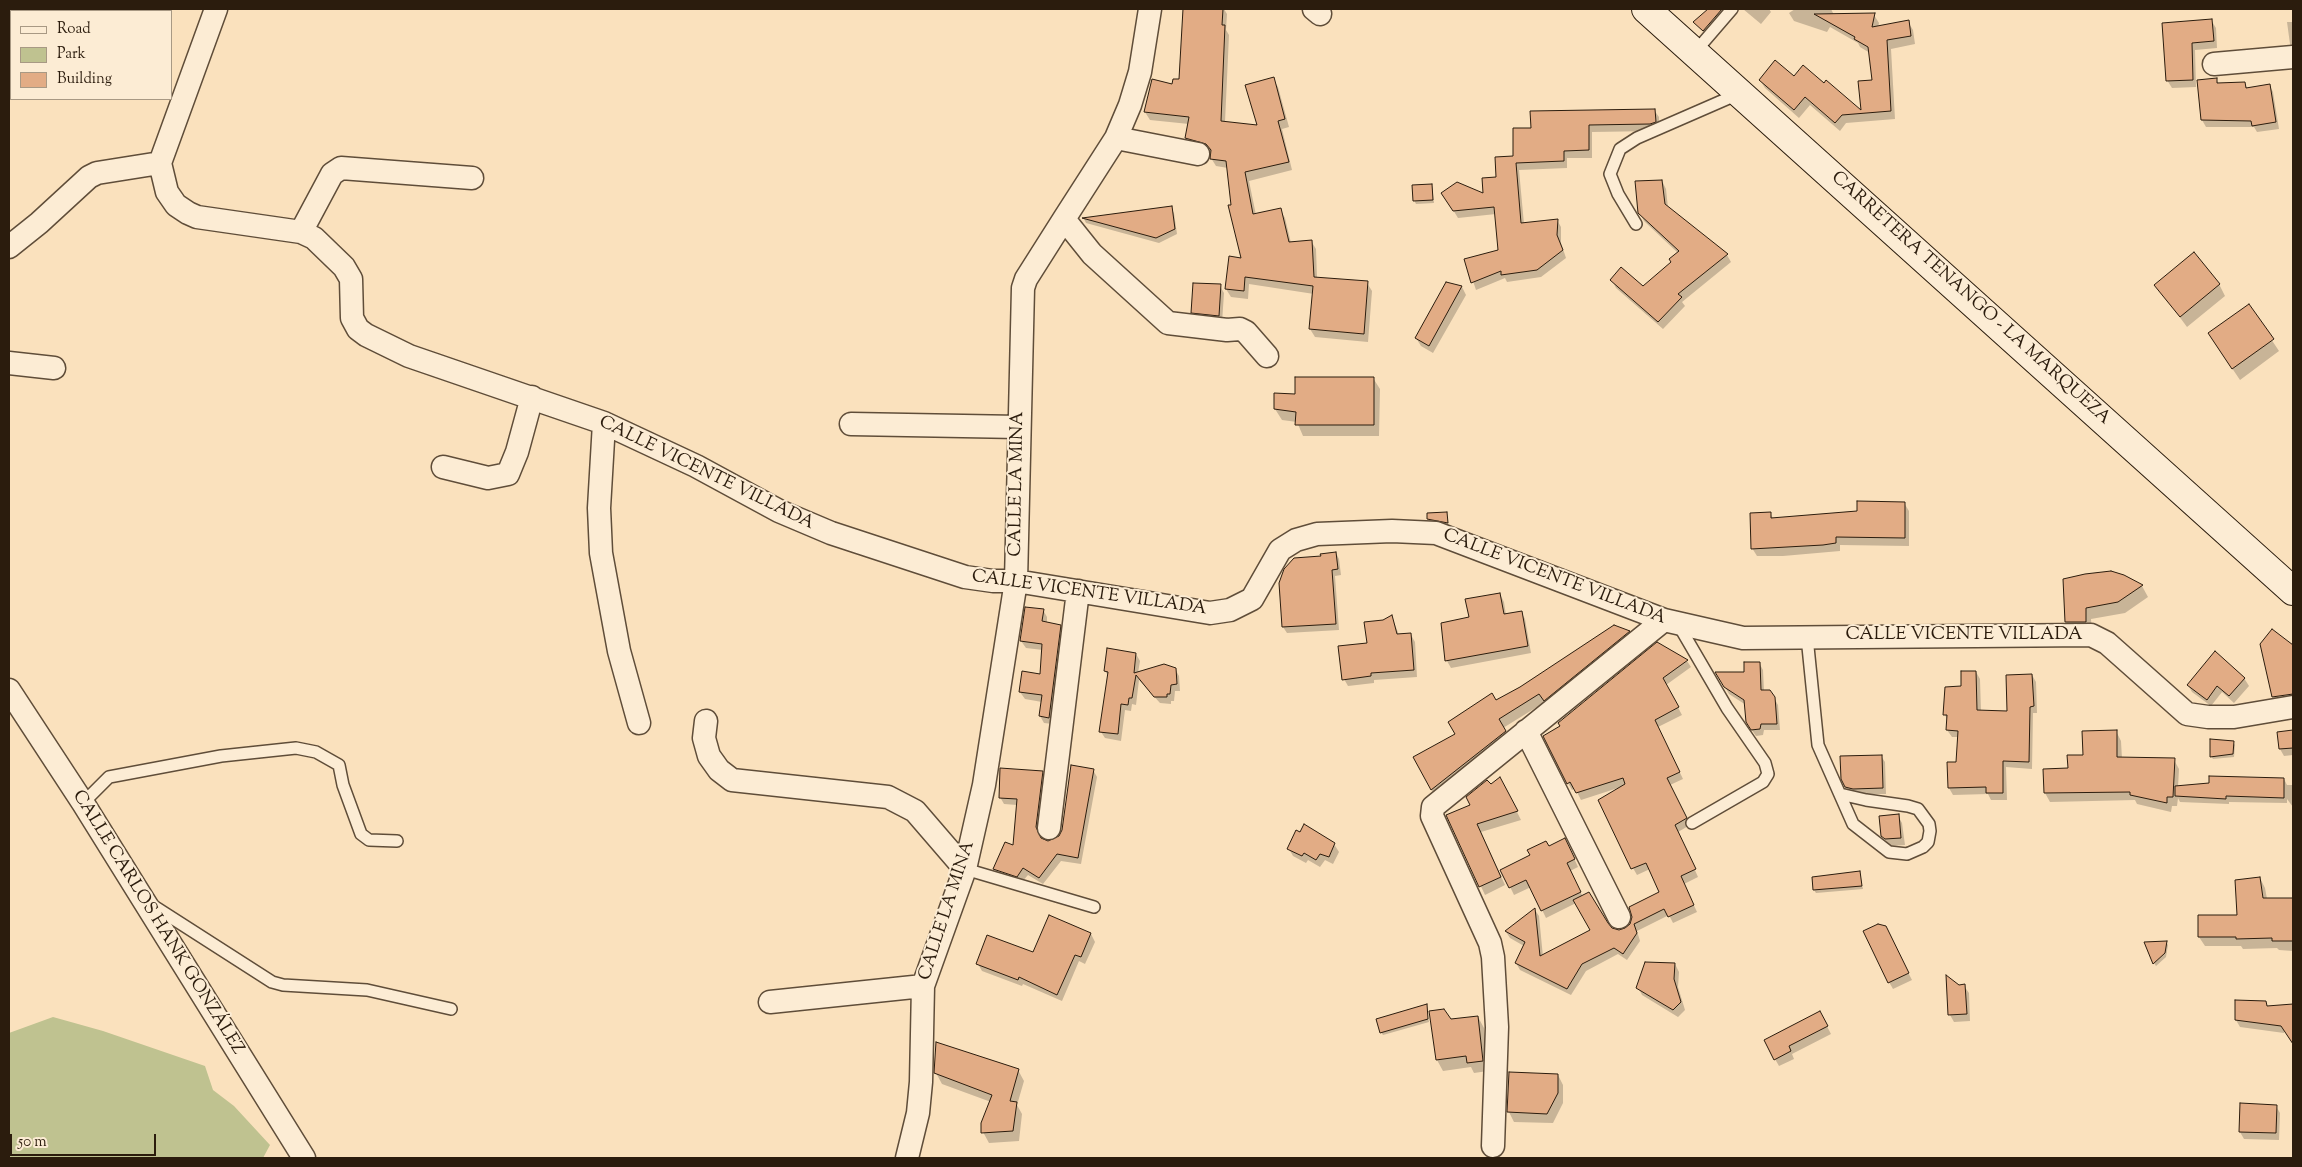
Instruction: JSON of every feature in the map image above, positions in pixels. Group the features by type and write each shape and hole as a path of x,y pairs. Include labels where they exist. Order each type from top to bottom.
{"main road":[{"name":"CARRETERA TENANGO - LA MARQUEZA","path":"1646,9 2293,591"}],"street":[{"path":"9,247 39,223 89,176 97,173 160,163 216,9"},
{"name":"CALLE LA MINA","path":"907,1158 918,1113 923,986 964,869 984,786 1016,581 1023,288 1026,279 1116,138 1130,105 1140,72 1150,9"},
{"path":"2214,64 2293,57"},
{"path":"1116,138 1198,154"},
{"name":"CALLE VICENTE VILLADA","path":"160,163 167,192 176,205 188,213 197,217 300,232 314,238 344,267 350,279 352,318 358,329 366,335 409,356 604,423 696,466 779,511 831,533 965,577 993,581 1016,581 1210,613 1230,610 1252,599 1280,550 1296,540 1327,534 1392,531 1436,533 1671,622 1743,638 2091,635 2107,643 2187,714 2208,717 2234,717 2293,707"},
{"path":"300,232 332,174 341,168 472,178"},
{"path":"1064,219 1092,254 1168,322 1227,330 1240,329 1246,332 1267,356"},
{"path":"9,363 54,368"},
{"path":"444,467 488,478 508,474 517,452 532,398"},
{"path":"604,423 599,508 601,553 619,651 639,723"},
{"path":"851,424 1019,427"},
{"path":"1049,828 1078,592"},
{"path":"1493,1146 1497,1027 1493,957 1490,943 1431,811 1439,801 1526,731 1671,622"},
{"name":"CALLE CARLOS HANK GONZÁLEZ","path":"9,692 82,803 304,1158"},
{"path":"706,721 704,738 709,756 719,770 732,780 888,797 915,811 964,869"},
{"path":"1526,731 1619,917"},
{"path":"770,1002 923,986"}],"lane":[{"path":"1695,52 1732,9"},
{"path":"1636,224 1618,194 1610,174 1620,149 1637,138 1740,93"},
{"path":"1671,622 1765,763 1768,774 1764,782 1692,823"},
{"path":"1807,637 1818,745 1853,824 1889,852 1907,854 1916,851 1928,842 1929,824 1918,809 1840,794"},
{"path":"82,803 109,777 221,756 296,748 316,752 339,765 343,785 361,834 369,840 397,841"},
{"path":"964,869 1094,907"},
{"path":"141,898 272,982 283,985 367,990 451,1009"}],"green space":[{"path":"53,1017 103,1031 205,1066 213,1090 234,1106 270,1145 263,1158 9,1158 9,1033"}],"building":[{"path":"1183,9 1223,9 1222,25 1225,25 1221,121 1257,125 1245,85 1274,77 1285,119 1278,121 1289,162 1245,172 1253,214 1281,208 1289,242 1312,240 1314,277 1368,281 1364,334 1309,329 1313,286 1245,277 1244,291 1225,289 1229,256 1241,258 1228,205 1231,205 1226,161 1210,159 1211,150 1206,144 1185,138 1189,117 1144,112 1152,79 1172,84 1173,79 1179,79"},
{"path":"1708,9 1722,9 1703,31 1693,22"},
{"path":"1875,13 1872,27 1909,20 1911,36 1887,40 1891,111 1842,115 1835,123 1805,97 1794,110 1759,80 1775,60 1794,76 1803,65 1824,83 1826,80 1861,110 1858,81 1872,80 1868,47 1854,39 1855,37 1814,14"},
{"path":"2212,19 2214,41 2192,43 2193,80 2166,81 2162,23"},
{"path":"2217,78 2217,83 2245,82 2246,88 2270,84 2276,122 2252,126 2251,121 2201,120 2197,80"},
{"path":"1655,109 1656,122 1650,124 1589,125 1589,150 1564,151 1564,161 1516,163 1521,223 1558,219 1557,235 1563,250 1537,270 1501,275 1501,271 1471,283 1464,259 1498,250 1494,207 1453,211 1441,193 1457,182 1483,193 1482,178 1496,177 1495,157 1513,156 1513,128 1531,128 1530,111"},
{"path":"1662,180 1665,204 1728,254 1678,294 1682,297 1658,322 1610,280 1621,267 1643,286 1671,262 1669,259 1679,251 1638,213 1635,181"},
{"path":"1432,184 1433,200 1413,201 1412,185"},
{"path":"1172,206 1175,229 1156,238 1082,218"},
{"path":"2194,252 2220,284 2180,317 2154,285"},
{"path":"1446,282 1462,286 1429,346 1415,338"},
{"path":"1193,283 1221,284 1219,316 1191,313"},
{"path":"2249,304 2274,339 2232,369 2208,333"},
{"path":"1295,377 1374,377 1374,425 1295,425 1296,412 1274,409 1274,393 1295,394"},
{"path":"1857,501 1905,502 1905,538 1836,537 1836,543 1823,545 1751,549 1750,513 1771,512 1771,518 1857,511"},
{"path":"1447,512 1448,523 1427,519 1427,513"},
{"path":"1336,552 1338,569 1332,570 1336,624 1282,627 1279,583 1284,569 1294,558 1321,556 1320,554"},
{"path":"2111,571 2124,575 2143,585 2118,602 2086,608 2086,622 2065,622 2063,579"},
{"path":"1500,593 1504,614 1522,611 1528,646 1445,661 1441,623 1469,617 1465,599"},
{"path":"1025,607 1044,609 1042,621 1061,625 1049,718 1039,716 1042,695 1019,692 1022,671 1040,674 1042,644 1020,641"},
{"path":"1392,615 1397,634 1411,633 1414,670 1371,673 1371,676 1342,680 1338,646 1367,643 1364,622 1383,620"},
{"path":"1614,625 1630,631 1544,701 1539,694 1499,719 1506,731 1431,790 1413,757 1455,734 1448,722 1492,693 1496,700 1520,687"},
{"path":"2272,629 2293,645 2293,694 2272,697 2260,644"},
{"path":"1657,642 1688,660 1663,678 1679,707 1655,720 1680,772 1667,778 1687,818 1675,825 1696,869 1681,876 1694,905 1668,917 1664,909 1634,924 1637,933 1623,954 1614,948 1582,964 1567,989 1515,963 1525,942 1505,931 1535,908 1540,956 1590,930 1573,900 1589,892 1608,923 1612,928 1619,930 1630,924 1632,917 1629,907 1659,892 1646,863 1631,869 1598,800 1625,784 1623,778 1576,793 1570,782 1567,784 1543,736 1560,726 1558,723"},
{"path":"1107,648 1136,653 1134,673 1164,664 1176,668 1177,684 1171,685 1170,694 1167,694 1167,697 1154,697 1136,675 1132,698 1129,698 1128,705 1121,704 1118,734 1099,732 1108,672 1104,671"},
{"path":"2215,651 2245,678 2229,696 2217,686 2207,700 2187,685"},
{"path":"1744,662 1760,662 1761,690 1770,690 1775,697 1777,724 1761,724 1760,729 1751,730 1746,722 1744,700 1724,687 1715,672 1744,672"},
{"path":"1961,671 1976,671 1977,710 2007,711 2006,675 2032,674 2034,706 2030,707 2029,762 2003,761 2003,793 1986,793 1986,787 1948,788 1947,762 1956,762 1958,731 1946,730 1947,715 1943,715 1945,687 1961,686"},
{"path":"2117,730 2117,757 2175,758 2173,797 2167,797 2167,803 2130,795 2130,792 2044,793 2043,769 2068,768 2067,755 2083,755 2082,731"},
{"path":"2293,730 2293,748 2279,749 2277,732"},
{"path":"2210,739 2234,741 2233,754 2210,757"},
{"path":"1882,755 1883,788 1853,789 1845,787 1841,779 1840,756"},
{"path":"1071,765 1094,769 1078,858 1057,854 1039,878 1023,868 1017,877 993,869 1005,842 1013,845 1017,799 999,798 1000,768 1043,771 1036,827 1041,838 1048,841 1059,836 1062,830"},
{"path":"2209,776 2284,778 2284,798 2226,796 2226,799 2175,796 2175,786 2209,783"},
{"path":"1500,777 1518,811 1477,824 1501,877 1479,887 1446,815 1470,805 1466,797 1487,780 1491,784"},
{"path":"1899,814 1901,838 1885,839 1881,836 1879,816"},
{"path":"1304,824 1335,843 1329,857 1320,854 1316,860 1304,853 1302,856 1287,849 1296,830 1300,832"},
{"path":"1565,838 1575,859 1567,863 1581,892 1541,911 1526,880 1509,888 1500,870 1530,855 1527,850 1546,841 1549,846"},
{"path":"1860,871 1862,886 1813,890 1812,877"},
{"path":"2260,877 2263,898 2293,898 2293,941 2272,941 2272,938 2198,937 2198,915 2237,915 2235,880"},
{"path":"1049,915 1091,933 1081,957 1075,955 1057,995 1019,977 1018,980 976,964 987,935 1033,952"},
{"path":"1878,924 1886,926 1909,973 1888,983 1863,931"},
{"path":"2167,941 2165,953 2153,964 2144,942"},
{"path":"1645,962 1675,963 1674,979 1681,1002 1673,1010 1636,988"},
{"path":"1946,975 1959,985 1965,984 1967,1014 1948,1015"},
{"path":"2235,1000 2266,1001 2267,1006 2293,1004 2293,1044 2281,1026 2235,1020"},
{"path":"1427,1004 1428,1019 1380,1033 1376,1019"},
{"path":"1444,1009 1451,1019 1478,1016 1483,1061 1467,1063 1466,1056 1436,1060 1429,1011"},
{"path":"1820,1011 1828,1026 1789,1046 1791,1051 1774,1060 1764,1040"},
{"path":"936,1042 1019,1069 1010,1101 1017,1102 1013,1131 981,1133 981,1123 992,1095 934,1073"},
{"path":"1509,1072 1558,1074 1558,1093 1547,1114 1507,1112"},
{"path":"2240,1103 2277,1105 2276,1133 2239,1132"}]}
